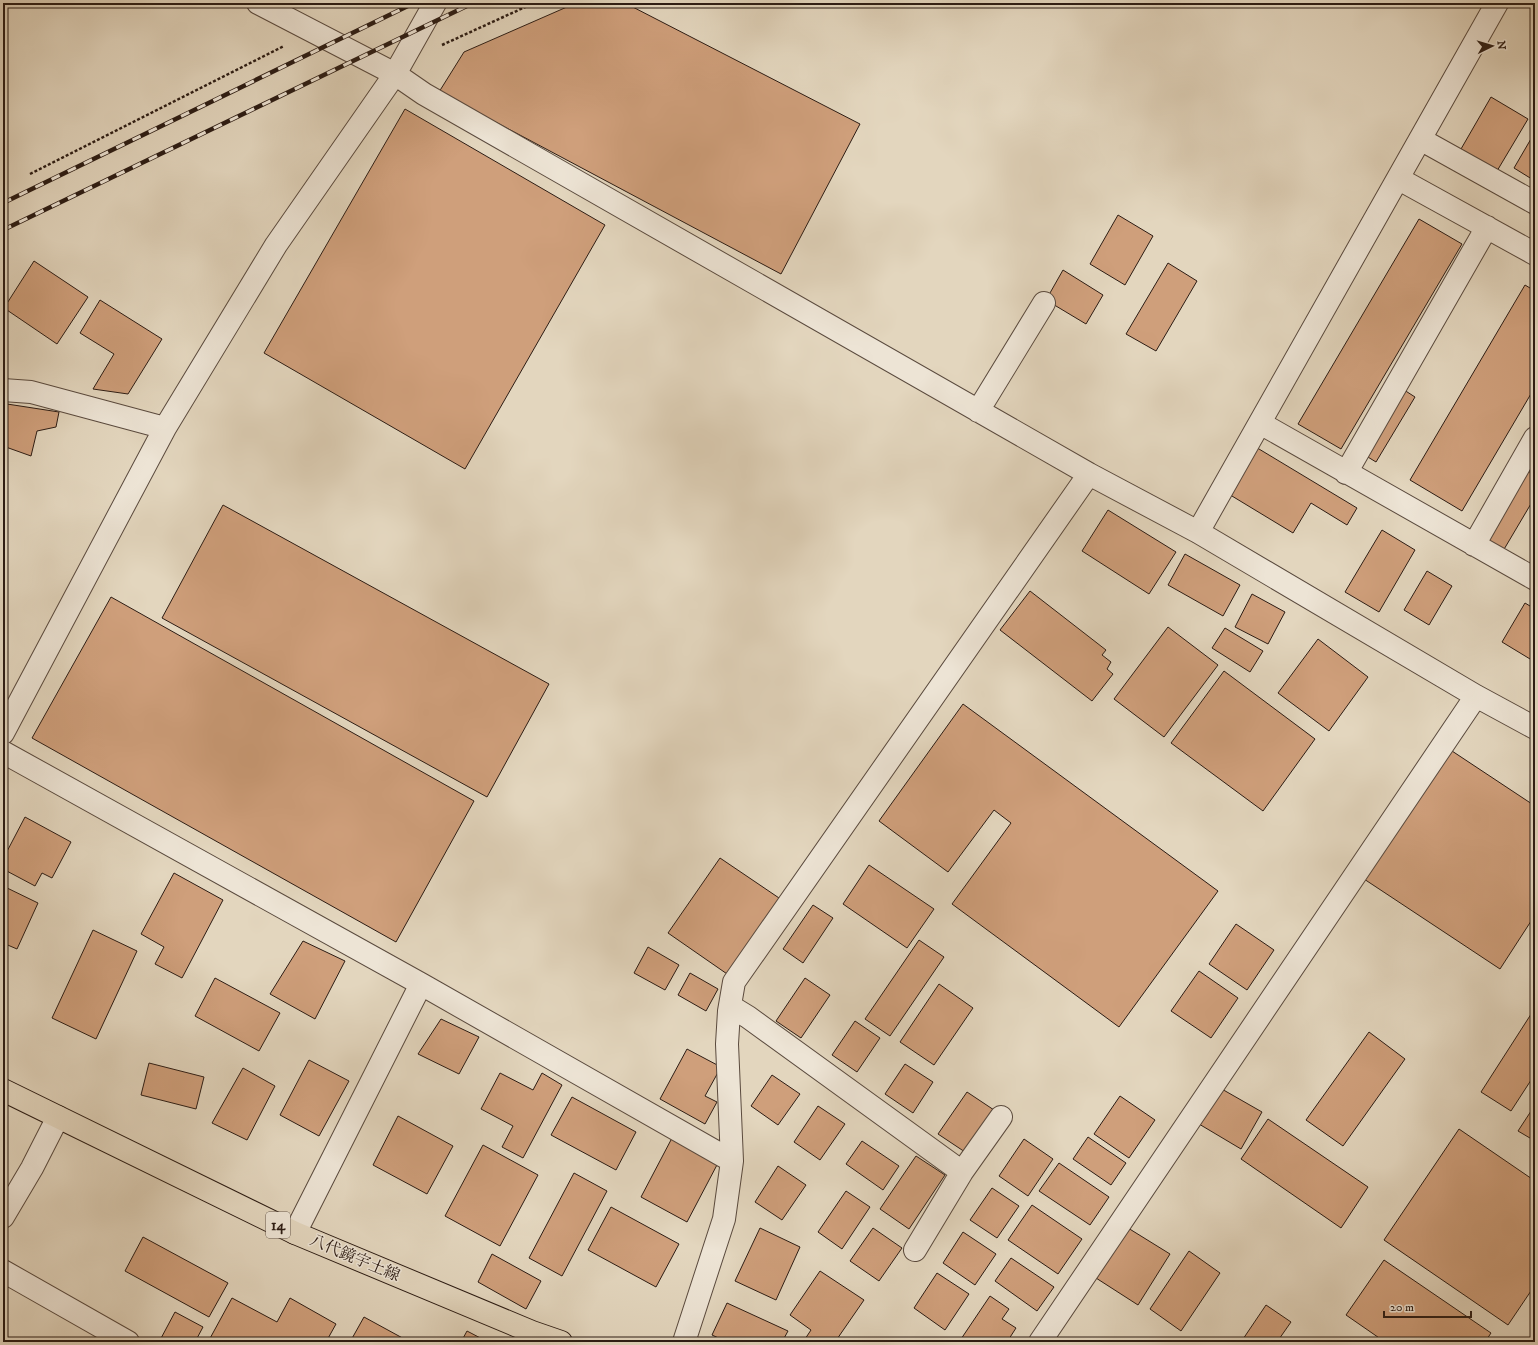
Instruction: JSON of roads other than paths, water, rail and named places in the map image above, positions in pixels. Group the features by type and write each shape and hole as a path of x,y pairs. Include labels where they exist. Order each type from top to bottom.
{"main road":[{"name":"八代鏡宇土線","path":"3,1090 295,1233 530,1337 561,1342"}],"street":[{"path":"258,3 311,32 395,74 424,94 1089,474 1198,532 1476,696 1535,728"},
{"path":"3,733 165,428 276,245 395,74 435,3"},
{"path":"1198,532 1497,3"},
{"path":"1420,139 1535,203"},
{"path":"1398,179 1535,254"},
{"path":"1346,473 1487,227"},
{"path":"978,411 1044,303"},
{"path":"3,390 31,392 165,428"},
{"path":"1260,423 1535,579"},
{"path":"1474,545 1535,438"},
{"path":"684,1342 724,1219 732,1161 727,1044 730,1006 734,982 1089,474"},
{"path":"1040,1342 1476,696"},
{"path":"3,752 421,984 732,1161"},
{"path":"295,1233 421,984"},
{"path":"730,1006 748,1017 962,1172"},
{"path":"3,1217 32,1168 58,1117"},
{"path":"915,1250 962,1172 1001,1117"},
{"path":"3,1271 128,1342"}],"railway":[{"path":"3,203 414,3"},
{"path":"3,230 473,3"}]}
